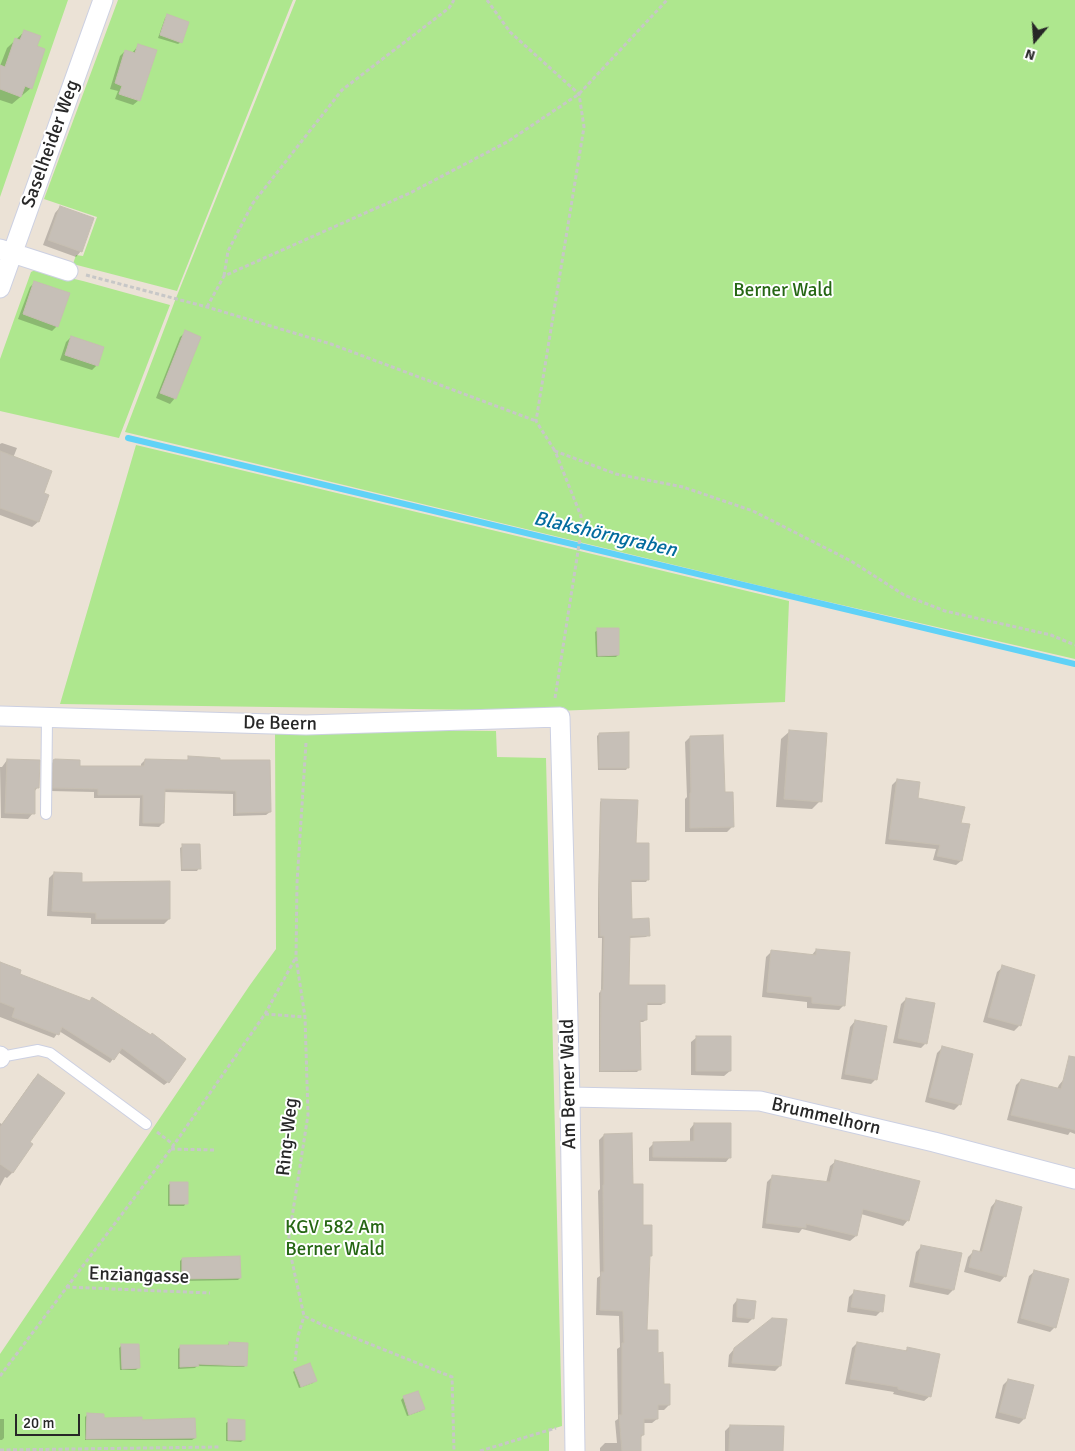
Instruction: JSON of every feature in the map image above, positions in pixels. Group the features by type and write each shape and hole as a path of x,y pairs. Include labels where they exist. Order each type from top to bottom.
{"street":[{"name":"Saselheider Weg","path":"0,288 6,251 103,0"},
{"path":"6,251 68,271"},
{"name":"De Beern","path":"0,716 306,725 557,710"},
{"name":"Am Berner Wald","path":"557,710 570,1097 575,1451"},
{"name":"Brummelhorn","path":"570,1097 760,1101 934,1142 1075,1180"}],"lane":[{"path":"46,814 47,717"},
{"path":"0,1057 38,1050 50,1053 146,1124"}],"path":[{"path":"207,307 224,276 228,250 253,203 342,90 449,8 454,0"},
{"path":"487,0 510,32 579,94 584,127 536,421"},
{"path":"224,276 410,193 507,142 579,94 667,0"},
{"path":"68,271 207,307 331,344 536,421 555,451 581,516 581,532 557,710"},
{"path":"555,451 616,474 683,488 753,512 851,561 904,595 945,612 1051,635 1075,645"},
{"name":"Ring-Weg","path":"304,1316 288,1243 308,1114 305,1017 296,958 297,883 306,725"},
{"path":"0,1376 171,1150 265,1014 296,958"},
{"path":"265,1014 305,1017"},
{"path":"146,1124 174,1145"},
{"path":"171,1150 215,1150"},
{"name":"Enziangasse","path":"66,1287 210,1293"},
{"path":"295,1361 298,1336 304,1316 452,1377 454,1451"},
{"path":"480,1451 574,1422"},
{"path":"0,1450 219,1447"}],"green space":[{"path":"0,0 68,0 0,197"},
{"path":"118,0 293,0 177,291 73,264 76,255 83,256 97,217 44,199"},
{"name":"Berner Wald","path":"296,0 1075,0 1075,659 790,593 125,432 176,298"},
{"path":"35,270 170,305 119,438 0,411 0,359 31,272"},
{"path":"136,445 789,601 785,702 555,711 60,704"},
{"name":"KGV 582 Am Berner Wald","path":"298,729 496,731 497,757 546,758 562,1426 549,1430 549,1451 0,1451 0,1354 276,949 275,731"}],"building":[{"path":"167,14 189,22 182,43 160,35"},
{"path":"24,30 41,36 37,46 45,49 32,89 25,86 21,97 0,89 0,65 5,67 15,38 20,40"},
{"path":"138,44 157,50 140,101 119,94 122,86 115,83 125,50 135,53"},
{"path":"60,206 94,218 82,252 48,240"},
{"path":"34,281 70,293 58,327 23,314"},
{"path":"185,330 201,337 176,399 160,393"},
{"path":"71,336 104,347 98,366 65,355"},
{"path":"0,451 52,471 44,493 49,495 39,522 0,508"},
{"path":"597,628 619,628 619,655 598,656"},
{"path":"789,730 827,733 822,802 784,799"},
{"path":"629,732 629,768 599,768 599,733"},
{"path":"723,735 725,792 733,792 734,827 690,828 690,736"},
{"path":"188,756 220,758 220,760 270,760 271,812 236,813 236,791 165,789 164,823 143,823 143,795 98,795 98,789 53,788 53,760 55,759 80,760 80,766 144,766 145,759 188,760"},
{"path":"7,759 40,760 39,788 35,788 35,814 5,813"},
{"path":"897,779 920,782 918,798 965,807 961,823 970,824 962,861 937,856 940,845 889,839"},
{"path":"601,799 638,800 636,843 649,843 649,880 631,880 632,919 649,918 650,936 630,936 629,985 665,985 665,1003 647,1003 647,1020 640,1020 641,1070 600,1071 604,936 600,936 599,895"},
{"path":"182,844 200,844 201,869 182,869"},
{"path":"54,872 82,873 82,882 170,881 170,919 96,919 96,913 52,911"},
{"path":"816,949 850,952 845,1006 812,1003 812,997 767,992 771,950 816,955"},
{"path":"0,962 21,970 20,974 90,1001 92,997 151,1035 152,1033 186,1059 169,1083 122,1048 114,1060 62,1027 59,1035 12,1017 15,1008 0,1002"},
{"path":"1002,965 1035,975 1021,1026 988,1017"},
{"path":"906,998 935,1003 927,1044 898,1038"},
{"path":"855,1020 887,1026 877,1080 845,1074"},
{"path":"696,1036 731,1036 731,1071 696,1071"},
{"path":"942,1046 973,1054 961,1105 929,1097"},
{"path":"1069,1056 1075,1057 1075,1130 1011,1115 1021,1079 1061,1089"},
{"path":"38,1074 65,1093 30,1142 33,1144 13,1173 0,1164 0,1127"},
{"path":"694,1123 731,1123 731,1158 653,1157 653,1142 694,1141"},
{"path":"632,1133 633,1184 643,1184 643,1225 652,1225 647,1330 658,1330 658,1353 663,1352 664,1384 670,1384 670,1405 658,1405 658,1419 644,1419 641,1451 622,1451 619,1415 622,1415 623,1311 600,1310 601,1272 604,1272 604,1134"},
{"path":"835,1160 920,1181 909,1221 863,1209 857,1236 806,1224 806,1228 766,1223 772,1175 830,1182"},
{"path":"170,1182 188,1182 188,1204 170,1204"},
{"path":"996,1200 1022,1207 1006,1277 969,1267 973,1250 982,1252"},
{"path":"921,1245 962,1253 954,1290 914,1282"},
{"path":"240,1256 241,1278 182,1279 182,1258"},
{"path":"1034,1270 1069,1279 1056,1328 1021,1318"},
{"path":"854,1290 885,1295 883,1312 851,1307"},
{"path":"737,1299 756,1301 754,1319 737,1317"},
{"path":"772,1318 787,1319 781,1366 732,1363 734,1348"},
{"path":"229,1342 248,1343 247,1366 198,1364 199,1366 180,1367 180,1345 229,1345"},
{"path":"857,1342 907,1351 907,1347 940,1354 931,1397 898,1389 898,1387 850,1379"},
{"path":"121,1344 139,1344 140,1368 122,1369"},
{"path":"310,1363 317,1381 301,1387 294,1369"},
{"path":"1008,1379 1034,1385 1025,1419 999,1412"},
{"path":"418,1391 425,1409 409,1415 403,1396"},
{"path":"87,1413 104,1414 104,1418 142,1417 142,1420 195,1418 196,1438 86,1439"},
{"path":"228,1419 245,1420 245,1440 228,1440"},
{"path":"730,1425 784,1426 783,1451 729,1451"}],"waterway":[{"name":"Blakshörngraben","path":"128,438 1075,664"}]}
